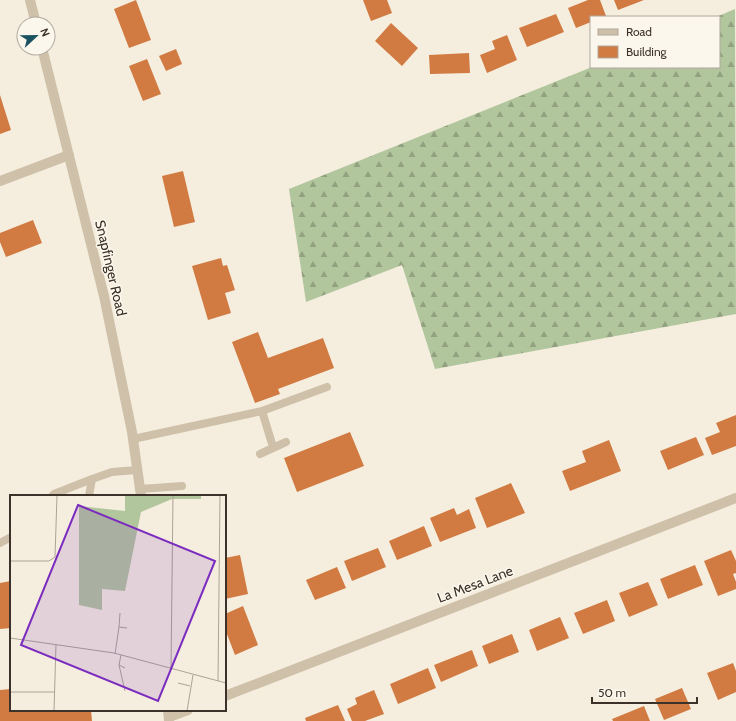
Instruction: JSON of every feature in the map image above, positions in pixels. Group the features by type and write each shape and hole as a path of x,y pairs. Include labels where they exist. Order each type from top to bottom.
{"street":[{"path":"30,0 34,16"},
{"name":"Snapfinger Road","path":"44,56 104,296 133,439 140,493"},
{"path":"0,181 69,155"},
{"name":"La Mesa Lane","path":"226,696 736,498"},
{"path":"169,716 185,711"}],"lane":[{"path":"133,439 262,411 327,387"},
{"path":"262,411 274,447"},
{"path":"260,454 286,442"},
{"path":"53,495 112,472 137,470"},
{"path":"89,495 92,479"},
{"path":"140,493 182,486"},
{"path":"0,543 10,538"}],"green space":[{"path":"735,9 736,314 435,369 402,265 306,302 289,189 590,68 720,68 720,16 718,16"}],"building":[{"path":"136,0 151,40 129,48 114,9"},
{"path":"363,0 387,0 392,13 371,21"},
{"path":"588,0 600,0 606,16 590,16 590,22 576,28 568,8"},
{"path":"614,0 644,0 618,10"},
{"path":"556,14 564,32 527,47 519,28"},
{"path":"391,23 418,48 402,66 375,41"},
{"path":"507,35 517,60 487,73 480,55 495,49 492,41"},
{"path":"176,49 182,64 166,71 159,56"},
{"path":"469,53 470,73 430,74 429,55"},
{"path":"147,59 161,94 143,101 129,66"},
{"path":"0,95 11,130 0,134"},
{"path":"183,171 195,222 174,227 162,176"},
{"path":"33,220 42,243 6,257 0,242 0,233"},
{"path":"221,258 223,266 227,265 235,290 225,293 231,313 208,320 192,266"},
{"path":"258,332 268,358 323,338 334,368 278,389 280,394 255,403 232,342"},
{"path":"736,415 736,446 712,455 705,438 720,432 716,423"},
{"path":"350,432 364,466 297,492 284,458"},
{"path":"696,437 704,455 668,470 660,451"},
{"path":"609,440 621,471 570,491 562,471 586,462 582,451"},
{"path":"511,483 525,513 487,528 475,498"},
{"path":"454,508 457,515 469,509 476,528 440,542 430,518"},
{"path":"424,526 432,546 397,560 389,541"},
{"path":"378,548 386,567 352,581 344,561"},
{"path":"731,550 736,561 736,573 733,574 736,582 736,589 718,596 704,561"},
{"path":"240,555 248,594 226,599 226,558"},
{"path":"695,565 703,585 668,599 660,579"},
{"path":"337,567 346,588 315,600 306,580"},
{"path":"10,581 10,628 0,629 0,583"},
{"path":"648,582 658,605 629,617 619,593"},
{"path":"607,600 615,621 583,634 574,613"},
{"path":"243,606 258,645 235,655 226,632 226,614"},
{"path":"560,617 569,638 537,651 529,630"},
{"path":"512,634 519,652 489,664 482,646"},
{"path":"472,650 478,666 441,682 434,665"},
{"path":"733,663 736,671 736,692 718,700 707,673"},
{"path":"428,668 436,688 398,704 390,684"},
{"path":"682,688 691,709 664,720 655,699"},
{"path":"10,689 10,711 91,711 92,721 0,721 0,690"},
{"path":"374,690 384,714 365,721 352,721 347,709 357,704 355,698"},
{"path":"338,705 345,721 306,721 305,718"},
{"path":"644,706 650,721 613,721 612,719"}]}
